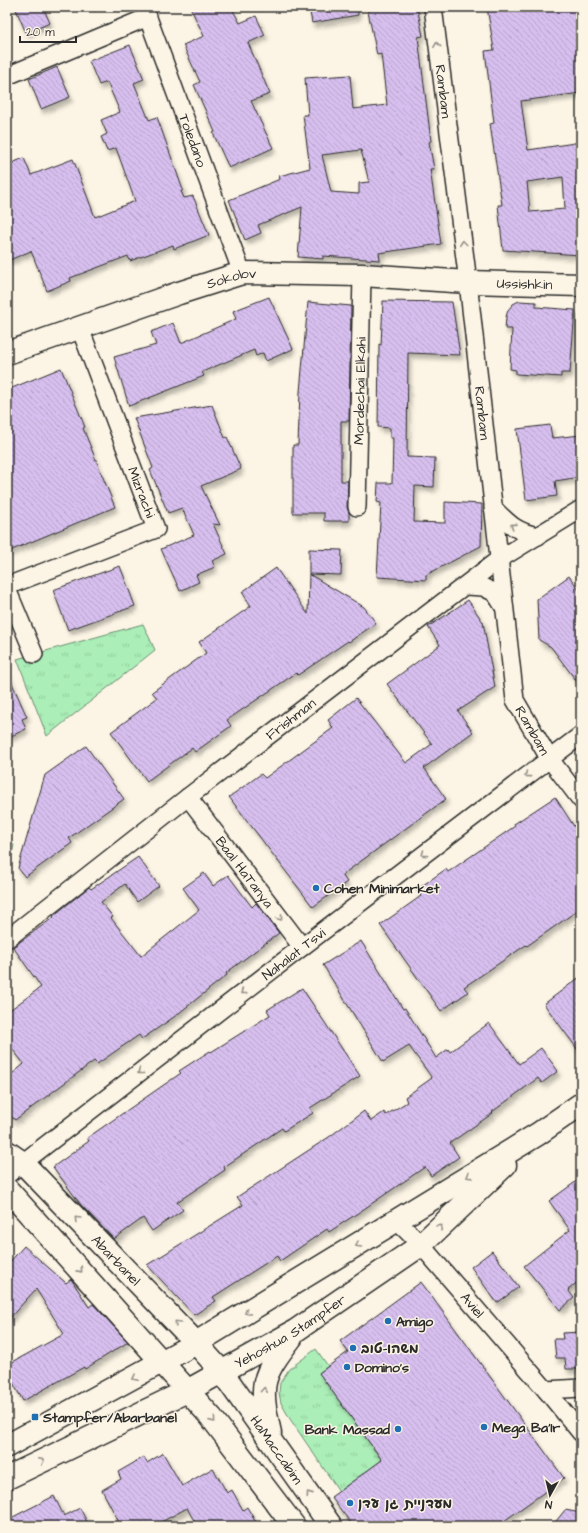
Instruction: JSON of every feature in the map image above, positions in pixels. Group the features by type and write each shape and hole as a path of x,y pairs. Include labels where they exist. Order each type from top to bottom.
{"street":[{"name":"Rambam","path":"433,7 468,282 498,560 515,700 549,758 581,800"},
{"path":"7,76 146,12"},
{"name":"Toledano","path":"146,12 242,273"},
{"name":"Sokolov","path":"7,353 179,293 242,273 362,275 468,282"},
{"name":"Mordechai Elkahi","path":"357,507 362,275"},
{"name":"Ussishkin","path":"468,282 581,285"},
{"name":"Mizrachi","path":"7,586 156,529 80,328"},
{"path":"493,508 509,525 524,534 538,536"},
{"name":"Frishman","path":"7,939 188,797 466,586 498,560 581,510"},
{"path":"466,586 483,587 495,593 504,607"},
{"path":"7,589 34,654"},
{"name":"Nahalat Tsvi","path":"12,1163 302,947 581,735"},
{"name":"Baal HaTanya","path":"188,797 302,947"},
{"name":"Yehoshua Stampfer","path":"7,1446 196,1344 538,1134 581,1104"},
{"name":"Yehoshua Stampfer","path":"7,1478 187,1391 295,1331 421,1246 538,1134"},
{"name":"Abarbanel","path":"12,1163 196,1344 222,1372"},
{"path":"7,1189 211,1417 294,1526"},
{"name":"Aviel","path":"397,1221 421,1246 546,1390 581,1433"},
{"path":"272,1442 264,1404 264,1385 267,1372 273,1361 295,1331"},
{"name":"HaMaccabim","path":"222,1372 331,1526"},
{"path":"546,1390 581,1388"}],"green space":[{"path":"143,624 155,650 47,736 17,659"},
{"path":"7,842 14,845 7,874"},
{"path":"316,1349 328,1366 319,1373 382,1460 339,1491 290,1419 281,1403 279,1393 280,1383 289,1369"}],"building":[{"path":"15,7 43,7 50,23 26,33"},
{"path":"190,7 231,7 240,23 256,16 265,35 248,43 270,94 251,101 273,148 229,168 194,85 200,82 183,45 204,36"},
{"path":"309,7 358,7 358,15 312,23"},
{"path":"367,7 417,7 423,36 418,37 431,141 429,142 434,169 430,169 441,244 379,253 380,260 323,256 323,259 298,257 302,207 258,225 261,233 245,240 229,200 280,179 279,176 310,168 303,115 308,115 305,78 350,75 353,109 387,105 381,54 377,55","holes":["361,150 369,182 359,183 359,194 331,192 322,155"]},
{"path":"487,7 581,7 581,93 521,101 528,150 581,142 581,255 503,250 498,205 502,205 490,124 494,123 485,51 494,50","holes":["563,177 565,209 530,212 527,182"]},
{"path":"130,45 144,79 134,83 149,120 157,117 183,190 181,191 184,198 193,196 209,235 174,249 173,245 130,261 128,256 70,278 71,281 47,291 31,251 7,261 7,165 24,158 31,175 73,159 95,217 135,201 116,148 107,151 101,137 107,134 101,120 120,112 107,82 99,85 89,61"},
{"path":"57,67 70,97 41,109 29,79"},
{"path":"269,297 293,349 266,361 263,353 256,356 254,350 202,372 204,376 129,406 114,357 156,345 151,332 173,323 181,343 236,319 233,311"},
{"path":"383,301 452,302 460,355 408,353 407,457 435,458 434,487 415,486 414,522 445,523 445,502 482,504 481,546 426,575 426,580 377,577 381,503 377,502 378,483 392,483 393,438 390,438 390,428 378,427 379,344 381,345"},
{"path":"519,301 536,302 536,307 575,310 570,373 561,373 561,377 516,374 516,370 510,369 512,329 505,329 506,317 508,310 513,304"},
{"path":"308,302 351,306 349,421 341,421 341,481 348,481 347,507 349,521 324,521 324,513 293,513 293,445 298,445 300,392"},
{"path":"61,368 85,427 83,428 115,507 7,552 7,390"},
{"path":"212,405 225,438 227,437 241,469 201,486 220,525 213,524 227,554 212,561 215,567 196,575 199,582 180,591 161,549 194,535 182,508 168,513 150,470 153,468 134,418"},
{"path":"550,425 552,438 581,435 581,477 555,481 557,496 526,500 517,429"},
{"path":"309,549 342,550 341,575 309,574"},
{"path":"120,566 135,606 68,630 53,590"},
{"path":"276,568 308,614 309,574 364,607 376,623 298,675 296,673 227,720 231,726 195,752 192,748 147,781 111,732 157,698 152,692 206,653 199,642 251,606 242,592"},
{"path":"569,576 581,592 581,687 551,647 539,640 537,599"},
{"path":"468,600 483,622 495,687 458,711 473,732 424,768 446,799 342,875 347,882 313,907 229,797 261,774 265,778 333,728 328,720 356,698 406,763 432,744 387,684 440,645 428,627"},
{"path":"7,672 27,717 22,719 26,729 7,738"},
{"path":"86,746 124,799 69,838 72,843 25,877 18,868 45,775"},
{"path":"555,797 581,837 581,908 527,946 526,945 464,987 468,992 441,1011 380,925 421,896 416,890 446,869 448,872 515,826 514,824"},
{"path":"138,857 159,886 137,902 125,884 101,902 113,917 111,918 141,956 199,910 183,888 204,873 213,886 228,875 252,907 256,903 279,933 226,973 227,975 174,1017 142,1039 139,1035 97,1064 94,1061 15,1120 7,1113 7,1078 24,1064 7,1042 7,1012 41,987 13,947 54,917 53,916 89,887 91,889"},
{"path":"361,941 403,1009 405,1008 436,1058 448,1049 450,1052 489,1023 519,1064 541,1048 558,1071 542,1083 538,1078 492,1112 493,1113 450,1143 459,1157 431,1176 425,1167 329,1232 327,1229 280,1261 277,1256 213,1297 216,1301 194,1315 147,1265 243,1205 237,1197 329,1137 364,1111 371,1121 384,1112 386,1115 407,1102 405,1097 432,1078 409,1046 383,1062 323,965"},
{"path":"581,976 581,1054 544,1004"},
{"path":"302,988 360,1076 310,1108 313,1113 284,1131 282,1128 224,1167 225,1170 177,1202 183,1210 152,1231 143,1218 114,1239 81,1205 53,1167 89,1141 87,1138 181,1073 179,1071 270,1015 267,1010"},
{"path":"581,1178 581,1279 568,1290 574,1298 560,1310 524,1266 570,1230 549,1201"},
{"path":"24,1246 66,1283 71,1279 89,1307 93,1304 128,1342 85,1369 84,1367 23,1401 7,1372 7,1365 64,1334 36,1289 7,1321 7,1265"},
{"path":"492,1251 519,1287 497,1303 471,1267"},
{"path":"421,1282 564,1478 497,1526 353,1526 331,1497 382,1460 319,1373 348,1352 340,1341"},
{"path":"581,1332 581,1369 566,1369 565,1358 556,1358 554,1339 563,1339 562,1333"},
{"path":"163,1453 182,1486 213,1468 227,1493 232,1490 243,1510 247,1507 258,1526 197,1526 187,1508 154,1526 121,1526 102,1490 121,1479 118,1472 144,1457 147,1463"},
{"path":"54,1496 64,1516 80,1508 89,1526 7,1526 7,1520"},
{"path":"565,1510 581,1513 581,1526 552,1526"}],"place":[{"name":"Cohen Minimarket","path":"316,888"},
{"name":"Amigo","path":"388,1321"},
{"name":"משהו-טוב","path":"353,1348"},
{"name":"Domino's","path":"347,1367"},
{"name":"Stampfer/Abarbanel","path":"35,1417"},
{"name":"Mega Ba'Ir","path":"484,1427"},
{"name":"Bank Massad","path":"398,1429"},
{"name":"מעדניית גן עדן","path":"350,1503"}]}
